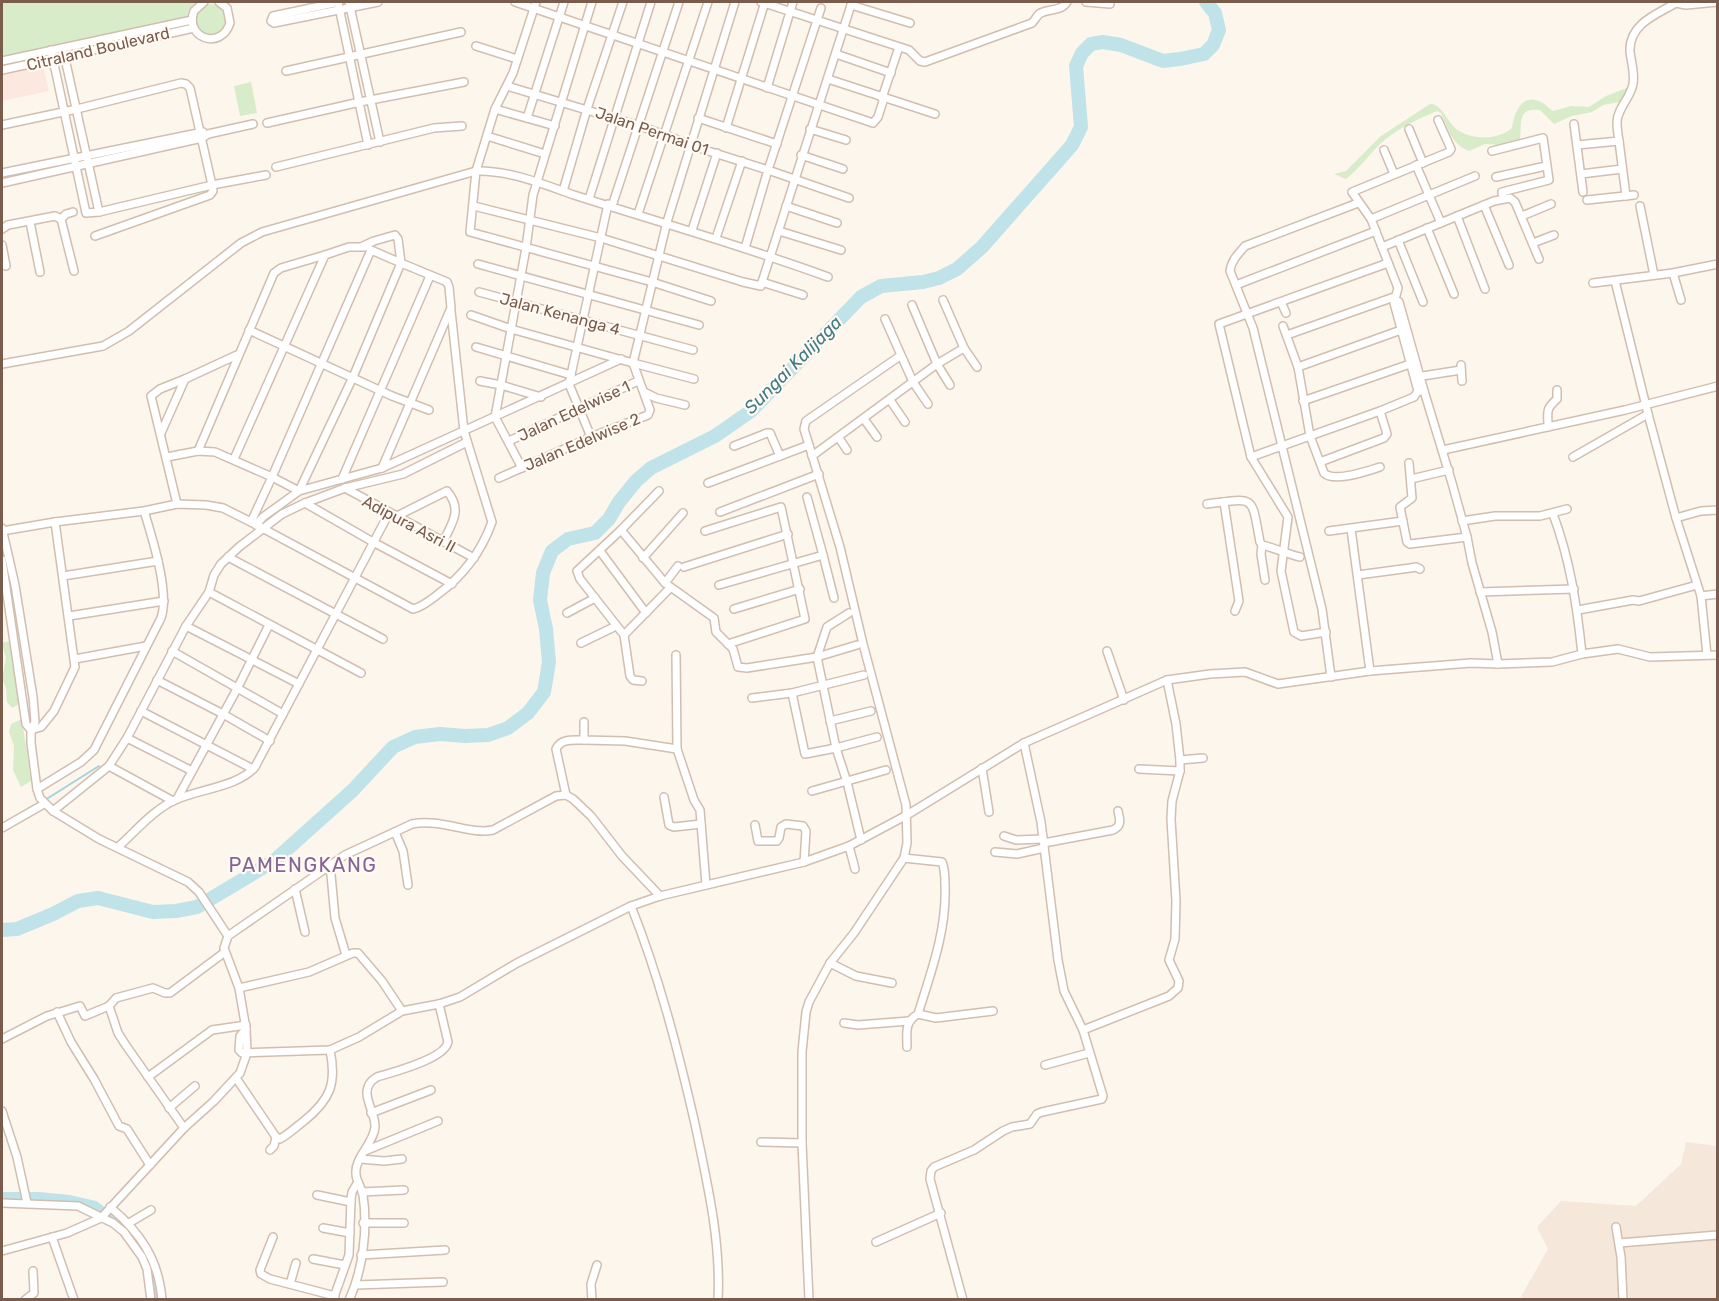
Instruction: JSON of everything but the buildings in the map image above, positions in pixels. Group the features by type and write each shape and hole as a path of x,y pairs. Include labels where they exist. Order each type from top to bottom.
{"street":[{"path":"192,20 194,11 204,2"},
{"name":"Citraland Boulevard","path":"2,61 192,20 198,34 207,38 222,35 229,28 231,18 222,2"},
{"path":"368,145 360,102 339,10 338,2 273,16 271,21 274,23 339,10 349,5 378,2"},
{"path":"515,2 535,5 584,26 873,123 878,117 899,46"},
{"path":"527,118 564,2"},
{"path":"522,468 495,417 536,182 592,2"},
{"path":"563,191 622,2"},
{"path":"589,199 651,2"},
{"path":"591,437 569,384 576,347 610,205 640,126 679,2"},
{"path":"638,214 708,2"},
{"path":"633,363 667,222 735,2"},
{"path":"726,128 764,2 899,46 909,50 925,63 1032,23 1039,14 1064,6 1067,2"},
{"path":"766,88 793,2"},
{"path":"1086,2 1110,4"},
{"path":"1626,196 1617,120 1631,94 1634,83 1631,39 1646,20 1676,3 1686,5 1718,2"},
{"path":"474,206 601,238 760,286 852,3 910,23"},
{"path":"349,5 362,54 380,142"},
{"path":"535,5 507,86 495,110 476,171 470,232 652,282 711,301"},
{"path":"745,248 821,9"},
{"name":"Citraland Boulevard","path":"2,70 194,28"},
{"path":"286,71 462,32"},
{"path":"476,45 517,59"},
{"path":"63,48 99,212"},
{"path":"51,50 85,212 88,214 266,175"},
{"path":"836,54 891,73"},
{"path":"828,80 935,114"},
{"path":"2,124 77,109 181,82 190,88 203,134 213,191 210,195 95,236"},
{"path":"267,123 464,82"},
{"name":"Jalan Permai 01","path":"507,86 665,134 849,198"},
{"path":"495,110 555,126"},
{"path":"698,118 777,144"},
{"path":"1417,377 1410,364 1394,303 1398,288 1371,219 1352,192 1450,151 1438,120"},
{"path":"2,173 87,154 253,124"},
{"path":"1574,124 1583,192"},
{"path":"276,167 434,128 462,126"},
{"path":"810,129 846,140"},
{"path":"1409,129 1429,194 1441,223"},
{"path":"2,183 203,134"},
{"path":"487,136 545,154"},
{"path":"1492,151 1543,138 1549,180 1502,192 1503,199"},
{"path":"1577,145 1619,141"},
{"path":"1384,150 1394,174"},
{"path":"692,230 717,153"},
{"path":"801,155 843,169"},
{"path":"717,238 742,161"},
{"path":"1497,177 1546,166"},
{"path":"1581,174 1622,169"},
{"path":"2,364 110,343 129,331 242,243 262,232 476,171 503,173 536,182 717,238 828,277"},
{"path":"1371,219 1475,176"},
{"path":"1587,200 1634,195"},
{"path":"1382,247 1484,205 1503,199 1513,199 1539,259"},
{"path":"150,201 153,214"},
{"path":"1331,677 1322,609 1248,314 1230,271 1230,265 1245,246 1358,203"},
{"path":"1522,216 1551,204"},
{"path":"1484,205 1509,265"},
{"path":"786,206 837,223"},
{"path":"1640,206 1654,275"},
{"path":"61,219 73,212"},
{"path":"2,229 8,225 55,216 61,219 74,271"},
{"path":"1457,216 1485,289"},
{"path":"30,222 40,272"},
{"path":"1427,228 1454,294"},
{"path":"779,231 841,250"},
{"path":"1236,285 1376,231"},
{"path":"198,451 237,355 275,271 395,235 398,239 401,263 353,377 299,491"},
{"path":"1533,243 1554,235"},
{"path":"1398,240 1423,302"},
{"path":"2,245 6,266"},
{"path":"228,936 199,892 188,882 99,839 53,811 42,801 37,789 31,743 31,730 35,722 33,697 15,585 2,530 144,511 177,504 206,505 223,508 414,609 423,606 452,584 474,558 493,519 464,431 449,284 363,246"},
{"path":"256,525 272,477 371,250"},
{"path":"234,459 325,255"},
{"path":"1326,632 1301,636 1294,632 1281,571 1288,517 1251,457 1218,325 1220,322 1388,263"},
{"path":"478,264 699,325"},
{"path":"1593,283 1673,273 1718,264"},
{"path":"1673,273 1681,300"},
{"path":"342,479 430,276"},
{"path":"1615,281 1676,518 1701,596 1707,654"},
{"path":"762,282 803,295"},
{"name":"Jalan Kenanga 4","path":"479,292 693,350"},
{"path":"1287,335 1395,298"},
{"path":"1395,298 1399,302 1421,391 1449,470 1492,632 1498,664"},
{"path":"943,300 964,348 977,366"},
{"path":"1281,302 1286,313"},
{"path":"912,305 937,364 950,385"},
{"path":"382,468 451,308"},
{"path":"471,315 511,329 694,379"},
{"path":"885,319 913,382 928,404"},
{"path":"1284,326 1298,367 1310,436 1324,473 1333,478 1380,467"},
{"path":"249,330 429,410"},
{"path":"1298,367 1401,330"},
{"path":"476,347 571,375"},
{"path":"812,456 937,364 964,348"},
{"path":"177,504 162,433 151,396 160,389 237,355"},
{"path":"809,1299 802,1143 802,1052 806,1012 830,963 854,933 904,858 907,843 907,815 840,547 804,429 806,421 900,356"},
{"path":"53,811 109,766 127,738 186,626 209,592 214,575 263,517 299,491 382,468 621,359"},
{"name":"Jalan Edelwise 2","path":"499,478 591,437 648,415 650,410 633,363"},
{"path":"1303,401 1410,364"},
{"path":"1417,377 1461,367 1462,381"},
{"path":"162,433 185,379"},
{"path":"480,381 541,396"},
{"name":"Jalan Edelwise 1","path":"509,441 638,381"},
{"path":"1443,450 1718,386"},
{"path":"1548,427 1548,408 1557,399 1557,390"},
{"path":"1251,457 1380,411 1414,397 1421,391"},
{"path":"644,392 656,398 685,405"},
{"path":"890,400 904,422"},
{"path":"1320,462 1384,438 1387,434 1380,411"},
{"path":"1573,456 1648,414"},
{"path":"864,419 877,437"},
{"path":"734,446 771,433 780,456"},
{"path":"839,438 847,450"},
{"path":"256,525 345,488 404,474 467,441"},
{"path":"708,483 808,445"},
{"path":"167,457 198,451 214,452 234,459 299,491"},
{"path":"1409,462 1412,498 1400,507 1410,544 1467,537"},
{"path":"1411,479 1449,470"},
{"path":"720,512 819,474"},
{"name":"Adipura Asri II","path":"345,488 474,558"},
{"path":"642,681 633,680 630,676 624,635 580,579 578,571 659,490"},
{"path":"118,847 175,800 236,780 253,770 373,542 392,515 447,491 453,499 456,515 443,542"},
{"path":"807,497 834,598"},
{"path":"1207,504 1242,500 1249,502 1253,507 1262,545 1265,580"},
{"path":"1224,502 1239,601 1235,611"},
{"path":"305,503 452,584"},
{"path":"705,531 781,507 800,589 805,619 729,644"},
{"path":"1462,521 1495,516 1540,516 1567,509"},
{"path":"1676,518 1701,510 1718,510"},
{"path":"37,789 81,762 94,750 161,618 164,601 158,561 144,511"},
{"path":"643,558 683,513"},
{"path":"1288,517 1298,513"},
{"path":"1553,514 1564,544 1574,590 1582,654"},
{"path":"1329,531 1403,521"},
{"path":"31,730 41,727 54,711 75,667 55,522"},
{"path":"1351,529 1370,671"},
{"path":"621,530 667,586 680,592 714,618 716,632 734,649 738,667 817,657 857,645"},
{"path":"624,635 646,613 681,566 788,534"},
{"path":"1262,545 1300,557"},
{"path":"600,551 646,613"},
{"path":"1281,563 1308,554"},
{"path":"719,585 823,555"},
{"path":"228,557 383,639"},
{"path":"2,560 26,724 31,730"},
{"path":"63,576 158,561"},
{"path":"1358,576 1416,567 1420,569"},
{"path":"1578,610 1633,600 1639,601 1697,585"},
{"path":"734,609 800,589"},
{"path":"1480,592 1574,590"},
{"path":"209,592 361,673"},
{"path":"1701,596 1718,594"},
{"path":"567,613 595,598"},
{"path":"69,616 164,601"},
{"path":"849,613 827,627 817,657 836,748 861,840"},
{"path":"175,800 238,687 269,625"},
{"path":"186,626 299,684"},
{"path":"581,643 616,626"},
{"path":"75,659 146,646"},
{"path":"660,896 622,856 591,816 566,795 556,796 489,831 432,822 412,824 360,847 330,864 228,936 224,944 225,952 239,988 246,1027 240,1036 239,1050 247,1053 330,1050 359,1037 402,1011 460,997 517,963 631,906 660,896 804,862 849,846 907,815 1024,743 1167,680 1245,672 1275,683 1370,671 1471,663 1552,662 1582,654 1618,649 1650,657 1718,655"},
{"path":"172,651 284,714"},
{"path":"1107,651 1124,700"},
{"path":"676,654 677,748 694,800 700,810 706,885"},
{"path":"752,698 822,687 864,675"},
{"path":"156,680 270,741"},
{"path":"1083,1030 1168,996 1178,988 1179,981 1169,960 1175,939 1176,901 1171,819 1180,760 1176,724 1167,680"},
{"path":"792,693 805,754 876,737"},
{"path":"141,711 253,770"},
{"path":"830,721 871,711"},
{"path":"584,722 584,740"},
{"path":"127,738 192,771"},
{"path":"566,795 556,749 564,741 625,741 677,748"},
{"path":"963,1299 930,1174 934,1167 974,1150 1003,1131 1030,1124 1037,1114 1102,1098 1083,1030 1065,994 1060,972 1044,843 1024,743"},
{"path":"1180,760 1203,758"},
{"path":"109,766 175,800"},
{"path":"982,768 989,812"},
{"path":"1139,769 1180,771"},
{"path":"812,791 886,770"},
{"path":"664,797 669,825 674,827 701,824"},
{"path":"2,828 42,801"},
{"path":"995,852 1017,854 1044,843 1113,830 1118,828 1120,822 1118,811"},
{"path":"756,825 758,841 777,841 781,827 786,824 803,826 806,831 804,862"},
{"path":"395,832 403,851 408,885"},
{"path":"1004,836 1016,840 1044,843"},
{"path":"849,846 855,869"},
{"path":"844,1023 858,1025 909,1021 918,1014 940,944 945,894 944,867 942,862 904,858"},
{"path":"330,864 335,918 346,956"},
{"path":"295,889 305,932"},
{"path":"631,906 647,945 666,1010 703,1160 715,1225 719,1278 718,1299"},
{"path":"2,1039 57,1012 79,1006 85,1016 109,1006 116,998 153,988 170,993 225,952"},
{"path":"239,988 309,972 358,953 365,959 402,1011"},
{"path":"830,963 856,976 892,983"},
{"path":"349,1299 356,1285 363,1223 362,1192 356,1174 360,1159 375,1130 367,1088 370,1081 431,1058 447,1048 448,1042 434,1005"},
{"path":"109,1006 118,1033 184,1128"},
{"path":"918,1014 936,1018 993,1011"},
{"path":"57,1012 71,1042 114,1118 119,1126 127,1129 150,1165"},
{"path":"908,1047 906,1032 909,1021"},
{"path":"148,1077 212,1030 246,1027"},
{"path":"236,1078 276,1137 280,1139 316,1111 325,1101 332,1086 334,1074 330,1050"},
{"path":"2,1251 79,1229 105,1213 184,1128 236,1078 243,1067 247,1053"},
{"path":"1045,1065 1089,1053"},
{"path":"169,1108 195,1086"},
{"path":"371,1113 430,1090"},
{"path":"2,1111 17,1156 26,1199"},
{"path":"364,1151 438,1122"},
{"path":"270,1150 276,1137"},
{"path":"761,1142 802,1143"},
{"path":"360,1159 384,1161 402,1159"},
{"path":"273,1237 260,1270 261,1274 270,1279 334,1298 348,1255 352,1192 358,1182"},
{"path":"362,1192 404,1190"},
{"path":"317,1195 351,1202"},
{"path":"2,1203 26,1199 78,1206 105,1213 129,1223 152,1257 160,1279 162,1299"},
{"path":"129,1223 151,1210"},
{"path":"105,1213 139,1252 147,1269 151,1299"},
{"path":"876,1242 941,1213"},
{"path":"363,1223 404,1223"},
{"path":"1616,1227 1623,1299"},
{"path":"323,1228 350,1233"},
{"path":"1618,1243 1718,1235"},
{"path":"52,1237 74,1299"},
{"path":"361,1255 445,1250"},
{"path":"313,1259 345,1265"},
{"path":"290,1284 296,1263"},
{"path":"592,1299 591,1284 597,1265"},
{"path":"25,1299 34,1293 33,1271"},
{"path":"356,1285 443,1282"}],"shaded area":[{"path":"43,66 49,91 2,101 2,75"},
{"path":"1686,1142 1717,1146 1717,1299 1519,1300 1548,1249 1537,1227 1561,1201 1636,1206 1681,1164"}],"green space":[{"path":"2,2 196,2 189,9 187,17 2,57"},
{"path":"211,4 222,8 226,19 222,30 211,34 200,30 196,19 200,8"},
{"path":"251,82 257,113 240,116 234,86"},
{"path":"1629,87 1625,101 1603,105 1592,112 1572,116 1554,124 1540,110 1527,111 1521,121 1520,139 1502,145 1485,144 1469,151 1454,140 1441,113 1437,111 1392,134 1346,179 1334,174 1346,171 1381,136 1430,104 1440,108 1455,128 1461,132 1475,137 1492,137 1512,128 1517,111 1528,100 1541,102 1553,111 1571,106 1589,107 1606,96"},
{"path":"13,641 22,702 12,708 7,702 6,688 2,679 6,658 2,644"},
{"path":"22,719 31,781 21,787 13,770 14,746 9,732 11,724"}],"waterway":[{"name":"Sungai Kalijaga","path":"2,930 17,929 78,901 98,898 153,912 197,907 274,861 353,790 393,747 415,737 440,734 488,735 508,728 528,713 544,692 549,662 540,600 543,573 552,551 568,539 595,533 609,519 636,481 651,468 715,436 751,411 861,297 881,286 923,282 939,278 957,269 982,247 1072,145 1081,127 1076,66 1082,53 1091,44 1103,42 1121,45 1163,61 1204,54 1213,45 1219,30 1215,13 1206,2"},
{"path":"45,800 99,766"},
{"path":"14,817 40,802"},
{"path":"2,1196 39,1196 95,1205 128,1229 148,1259 155,1288 155,1300"}],"district":[{"name":"PAMENGKANG","path":"303,865"}]}
